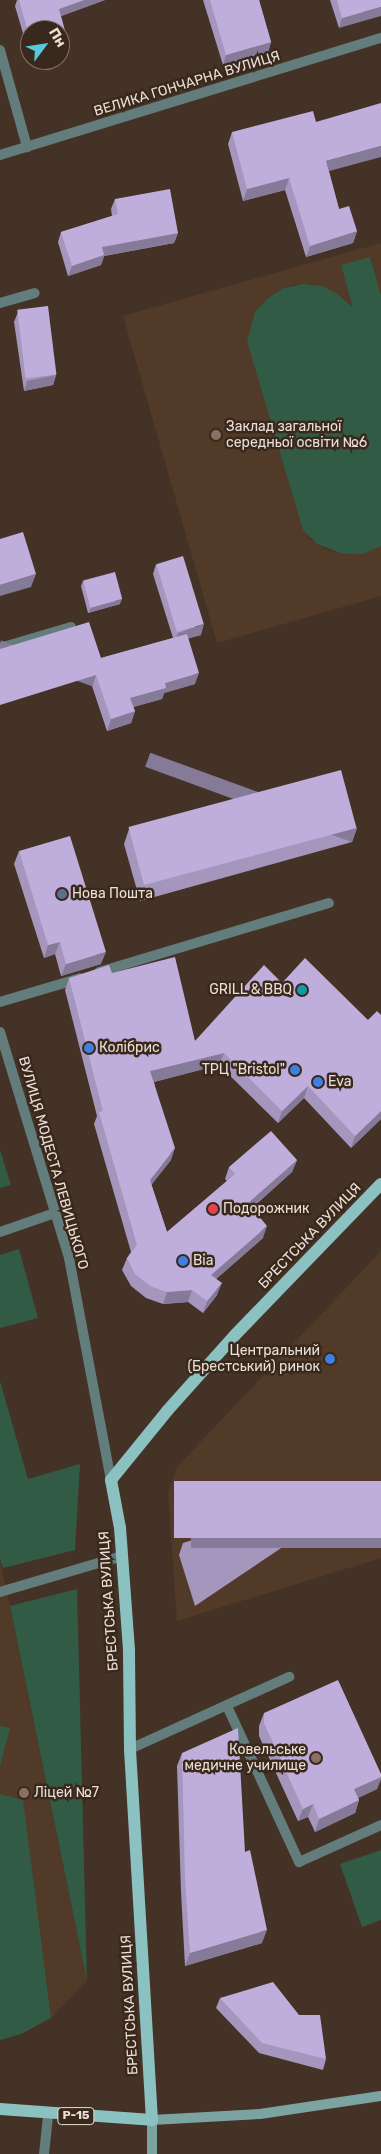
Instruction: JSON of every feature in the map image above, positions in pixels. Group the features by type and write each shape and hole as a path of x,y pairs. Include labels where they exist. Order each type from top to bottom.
{"main road":[{"name":"БРЕСТСЬКА ВУЛИЦЯ","path":"152,2120 130,1749 129,1650 122,1556 111,1480 167,1411 235,1335 381,1184"},
{"path":"152,2154 152,2120 260,2114 381,2096"},
{"name":"Р-15","path":"0,2109 48,2115 152,2120"}],"street":[{"name":"ВЕЛИКА ГОНЧАРНА ВУЛИЦЯ","path":"0,155 381,38"},
{"path":"0,50 27,147"},
{"path":"0,303 35,294"},
{"path":"0,648 71,627"},
{"path":"0,1002 328,903"},
{"name":"ВУЛИЦЯ МОДЕСТА ЛЕВИЦЬКОГО","path":"0,1032 69,1258 111,1480"},
{"path":"0,1232 55,1214"},
{"path":"0,1592 122,1556"},
{"path":"130,1749 289,1676"},
{"path":"226,1706 299,1862 381,1824"},
{"path":"44,2154 48,2115"}],"shaded area":[{"name":"Заклад загальної середньої освіти №6","path":"381,243 381,295 370,257 341,266 354,309 339,295 313,284 293,285 268,298 309,538 325,549 343,554 353,555 381,546 381,596 217,643 123,316"},
{"name":"Центральний (Брестський) ринок","path":"381,1251 381,1558 177,1621 168,1493 177,1467"},
{"name":"Ліцей №7","path":"0,1559 87,1981 51,2018 21,2034 0,2040"}],"green space":[{"path":"370,257 381,295 381,546 363,554 343,554 317,544 303,530 247,341 255,312 268,298 284,288 303,284 322,286 339,295 353,308 341,265"},
{"path":"0,1150 11,1185 0,1188"},
{"path":"19,1249 38,1318 0,1328 0,1255"},
{"path":"0,1381 28,1479 80,1464 75,1550 3,1568 0,1559"},
{"path":"77,1589 87,1981 10,1606"},
{"path":"0,1726 10,1728 0,1766"},
{"path":"0,1794 23,1800 51,2018 21,2034 0,2040"},
{"path":"381,1850 381,1920 362,1927 340,1864"}],"building":[{"path":"19,0 84,0 59,9 62,20 25,20"},
{"path":"210,0 259,0 271,42 226,55"},
{"path":"337,0 381,0 381,7 342,18"},
{"path":"381,103 381,146 326,161 339,209 349,206 357,231 310,246 289,178 247,189 232,132 313,111 316,122"},
{"path":"170,189 178,233 102,247 104,255 72,266 61,232 118,214 115,199"},
{"path":"48,306 56,374 26,378 17,310"},
{"path":"23,532 36,574 0,585 0,539"},
{"path":"183,556 204,624 177,632 156,564"},
{"path":"115,572 122,599 90,608 83,581"},
{"path":"89,622 101,658 187,634 199,673 165,683 166,688 130,698 135,711 111,719 96,675 0,705 0,649"},
{"path":"341,770 357,828 144,885 128,827"},
{"path":"70,836 106,952 66,964 60,942 48,945 19,851"},
{"path":"175,957 195,1041 264,965 282,983 305,958 368,1020 377,1011 381,1015 381,1111 355,1136 308,1086 282,1111 224,1053 150,1071 175,1148 150,1180 167,1232 235,1174 229,1167 271,1131 297,1160 248,1203 267,1226 211,1275 222,1283 207,1301 192,1290 167,1292 150,1286 135,1274 127,1258 137,1245 99,1112 103,1111 69,978 109,965 112,973"},
{"path":"174,1481 381,1481 381,1538 174,1538"},
{"name":"Ковельське медичне училище","path":"338,1680 381,1777 354,1789 359,1800 319,1819 313,1804 303,1809 264,1723 264,1713"},
{"path":"238,1728 245,1852 250,1850 267,1930 190,1953 185,1879 182,1753"},
{"path":"273,1982 299,2015 320,2015 326,2059 262,2043 220,1998"}],"place":[{"name":"Заклад загальної середньої освіти №6","path":"216,435"},
{"name":"Нова Пошта","path":"62,894"},
{"name":"GRILL & BBQ","path":"302,990"},
{"name":"Колібрис","path":"89,1048"},
{"name":"ТРЦ \"Bristol\"","path":"295,1070"},
{"name":"Eva","path":"318,1082"},
{"name":"Подорожник","path":"213,1209"},
{"name":"Віа","path":"183,1261"},
{"name":"Центральний (Брестський) ринок","path":"330,1359"},
{"name":"Ковельське медичне училище","path":"316,1758"},
{"name":"Ліцей №7","path":"24,1793"}]}
